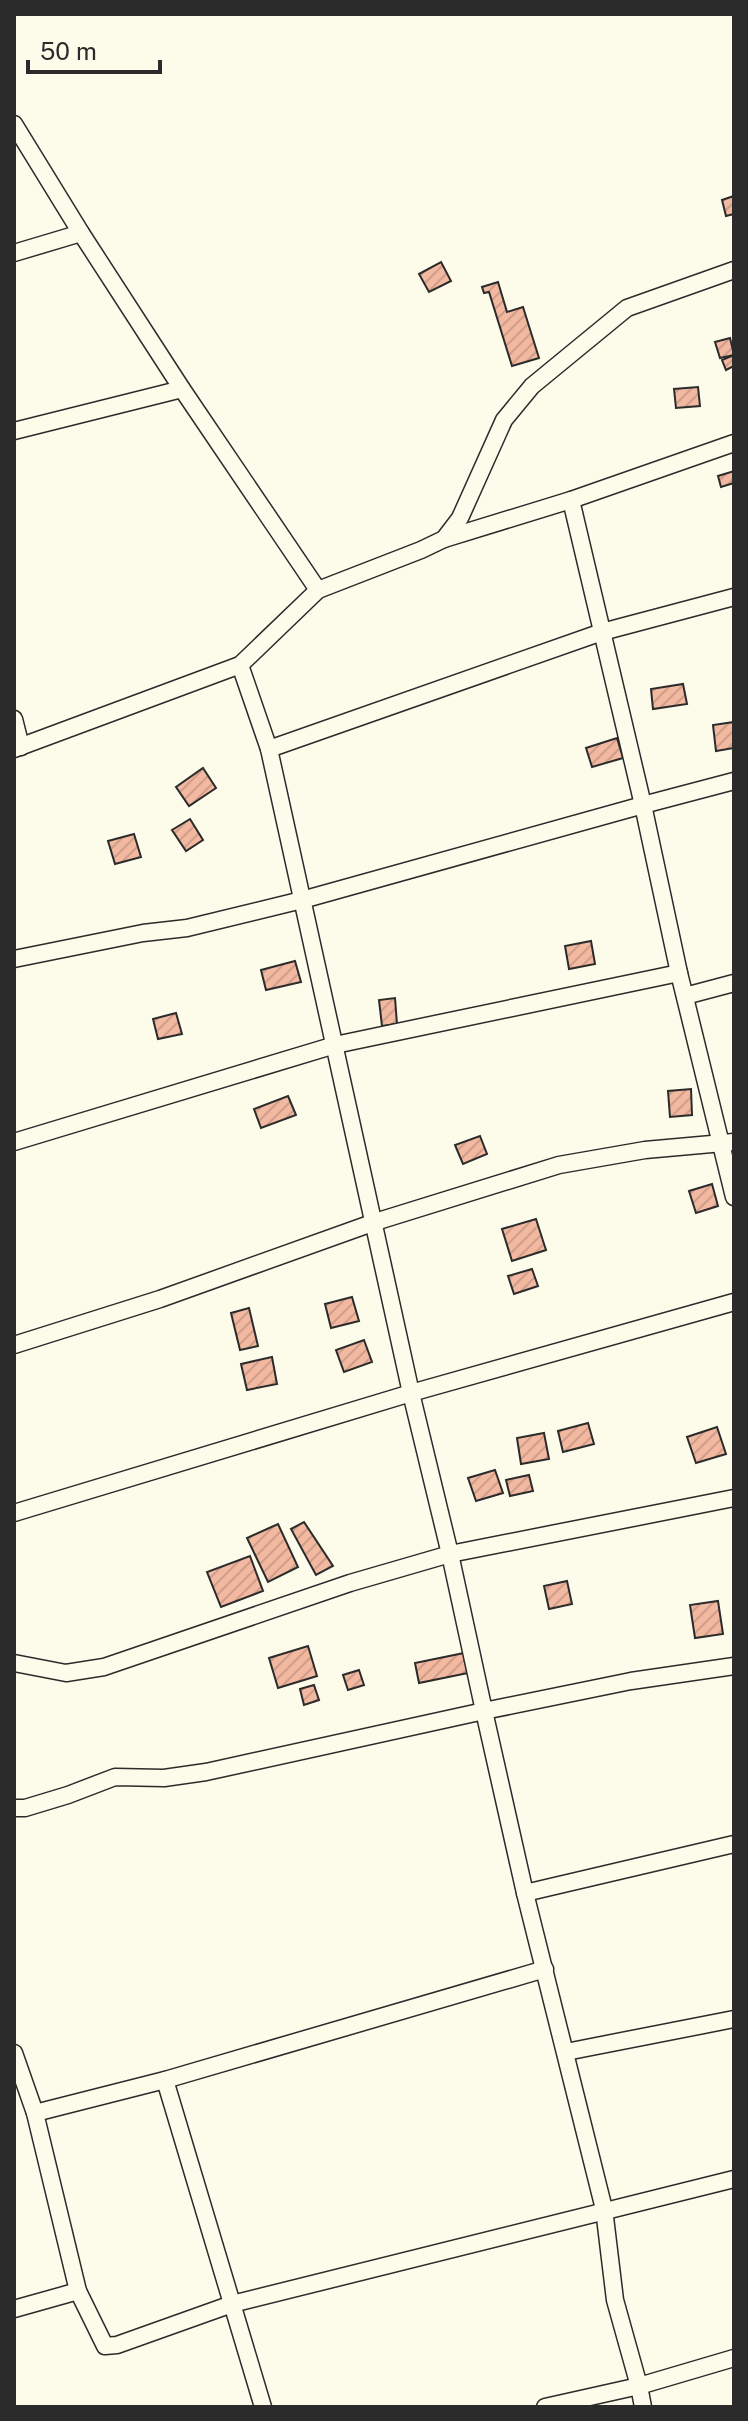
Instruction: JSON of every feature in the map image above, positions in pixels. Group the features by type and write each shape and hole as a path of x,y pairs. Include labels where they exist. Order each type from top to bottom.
{"street":[{"path":"14,124 182,389 318,590"},
{"path":"14,253 81,233"},
{"path":"444,539 460,518 504,420 532,386 627,308 734,270"},
{"path":"14,431 182,389"},
{"path":"14,719 17,748 240,665 318,590 444,539 571,500 734,443"},
{"path":"571,500 679,973 728,1143 734,1197"},
{"path":"269,749 602,632 734,597"},
{"path":"240,665 269,749 525,1893 604,2209 615,2300 643,2407"},
{"path":"14,959 143,933 187,928 302,900 734,781"},
{"path":"14,1142 335,1045 679,973"},
{"path":"685,996 734,983"},
{"path":"14,1345 160,1299 375,1222 559,1165 645,1150 728,1143"},
{"path":"14,1513 411,1393 734,1302"},
{"path":"14,1663 66,1673 104,1667 350,1583 450,1554 734,1498"},
{"path":"14,1808 25,1808 68,1795 115,1777 164,1778 206,1772 631,1681 734,1666"},
{"path":"525,1893 734,1844"},
{"path":"35,2113 165,2080 545,1969"},
{"path":"566,2052 734,2019"},
{"path":"14,2053 35,2113 78,2291 105,2346 117,2345 232,2304 734,2179"},
{"path":"165,2080 263,2407"},
{"path":"14,2309 78,2291"},
{"path":"545,2407 639,2386 734,2358"}],"building":[{"path":"734,196 734,214 726,216 722,200"},
{"path":"441,262 451,281 429,292 419,274"},
{"path":"498,282 507,312 523,307 539,358 512,366 489,292 484,293 482,287"},
{"path":"730,338 734,355 720,358 715,342"},
{"path":"734,355 734,366 726,370 722,360"},
{"path":"698,387 700,406 676,408 674,389"},
{"path":"734,471 734,483 721,487 718,476"},
{"path":"683,684 687,704 653,709 651,689"},
{"path":"734,722 734,748 716,751 713,725"},
{"path":"617,738 623,758 592,767 586,748"},
{"path":"203,768 216,788 189,806 176,787"},
{"path":"190,819 203,840 186,851 172,830"},
{"path":"134,834 141,857 115,864 108,841"},
{"path":"591,941 595,964 569,969 565,946"},
{"path":"295,961 301,982 266,990 261,970"},
{"path":"395,998 397,1024 382,1026 379,1000"},
{"path":"176,1013 182,1034 158,1039 153,1019"},
{"path":"691,1089 692,1115 670,1117 668,1091"},
{"path":"288,1096 296,1115 261,1128 254,1109"},
{"path":"480,1136 487,1154 463,1164 455,1145"},
{"path":"712,1184 718,1206 696,1213 689,1191"},
{"path":"536,1219 546,1250 512,1261 502,1229"},
{"path":"532,1269 538,1286 514,1294 508,1276"},
{"path":"352,1297 359,1321 331,1328 325,1304"},
{"path":"249,1308 258,1346 240,1350 231,1313"},
{"path":"364,1340 372,1362 344,1372 336,1350"},
{"path":"272,1357 277,1384 247,1390 241,1364"},
{"path":"588,1423 594,1444 563,1452 558,1431"},
{"path":"717,1427 726,1454 696,1463 687,1437"},
{"path":"544,1433 549,1459 521,1464 517,1438"},
{"path":"495,1470 503,1493 476,1501 468,1478"},
{"path":"529,1475 533,1491 510,1496 506,1480"},
{"path":"304,1522 333,1566 316,1575 291,1529"},
{"path":"278,1524 298,1567 268,1582 247,1538"},
{"path":"250,1556 263,1591 221,1607 207,1572"},
{"path":"567,1581 572,1604 549,1609 544,1586"},
{"path":"718,1601 723,1634 695,1638 690,1605"},
{"path":"308,1646 317,1676 278,1688 269,1658"},
{"path":"464,1653 468,1673 419,1683 415,1663"},
{"path":"359,1670 364,1685 348,1690 343,1675"},
{"path":"314,1685 319,1700 304,1705 300,1689"}]}
